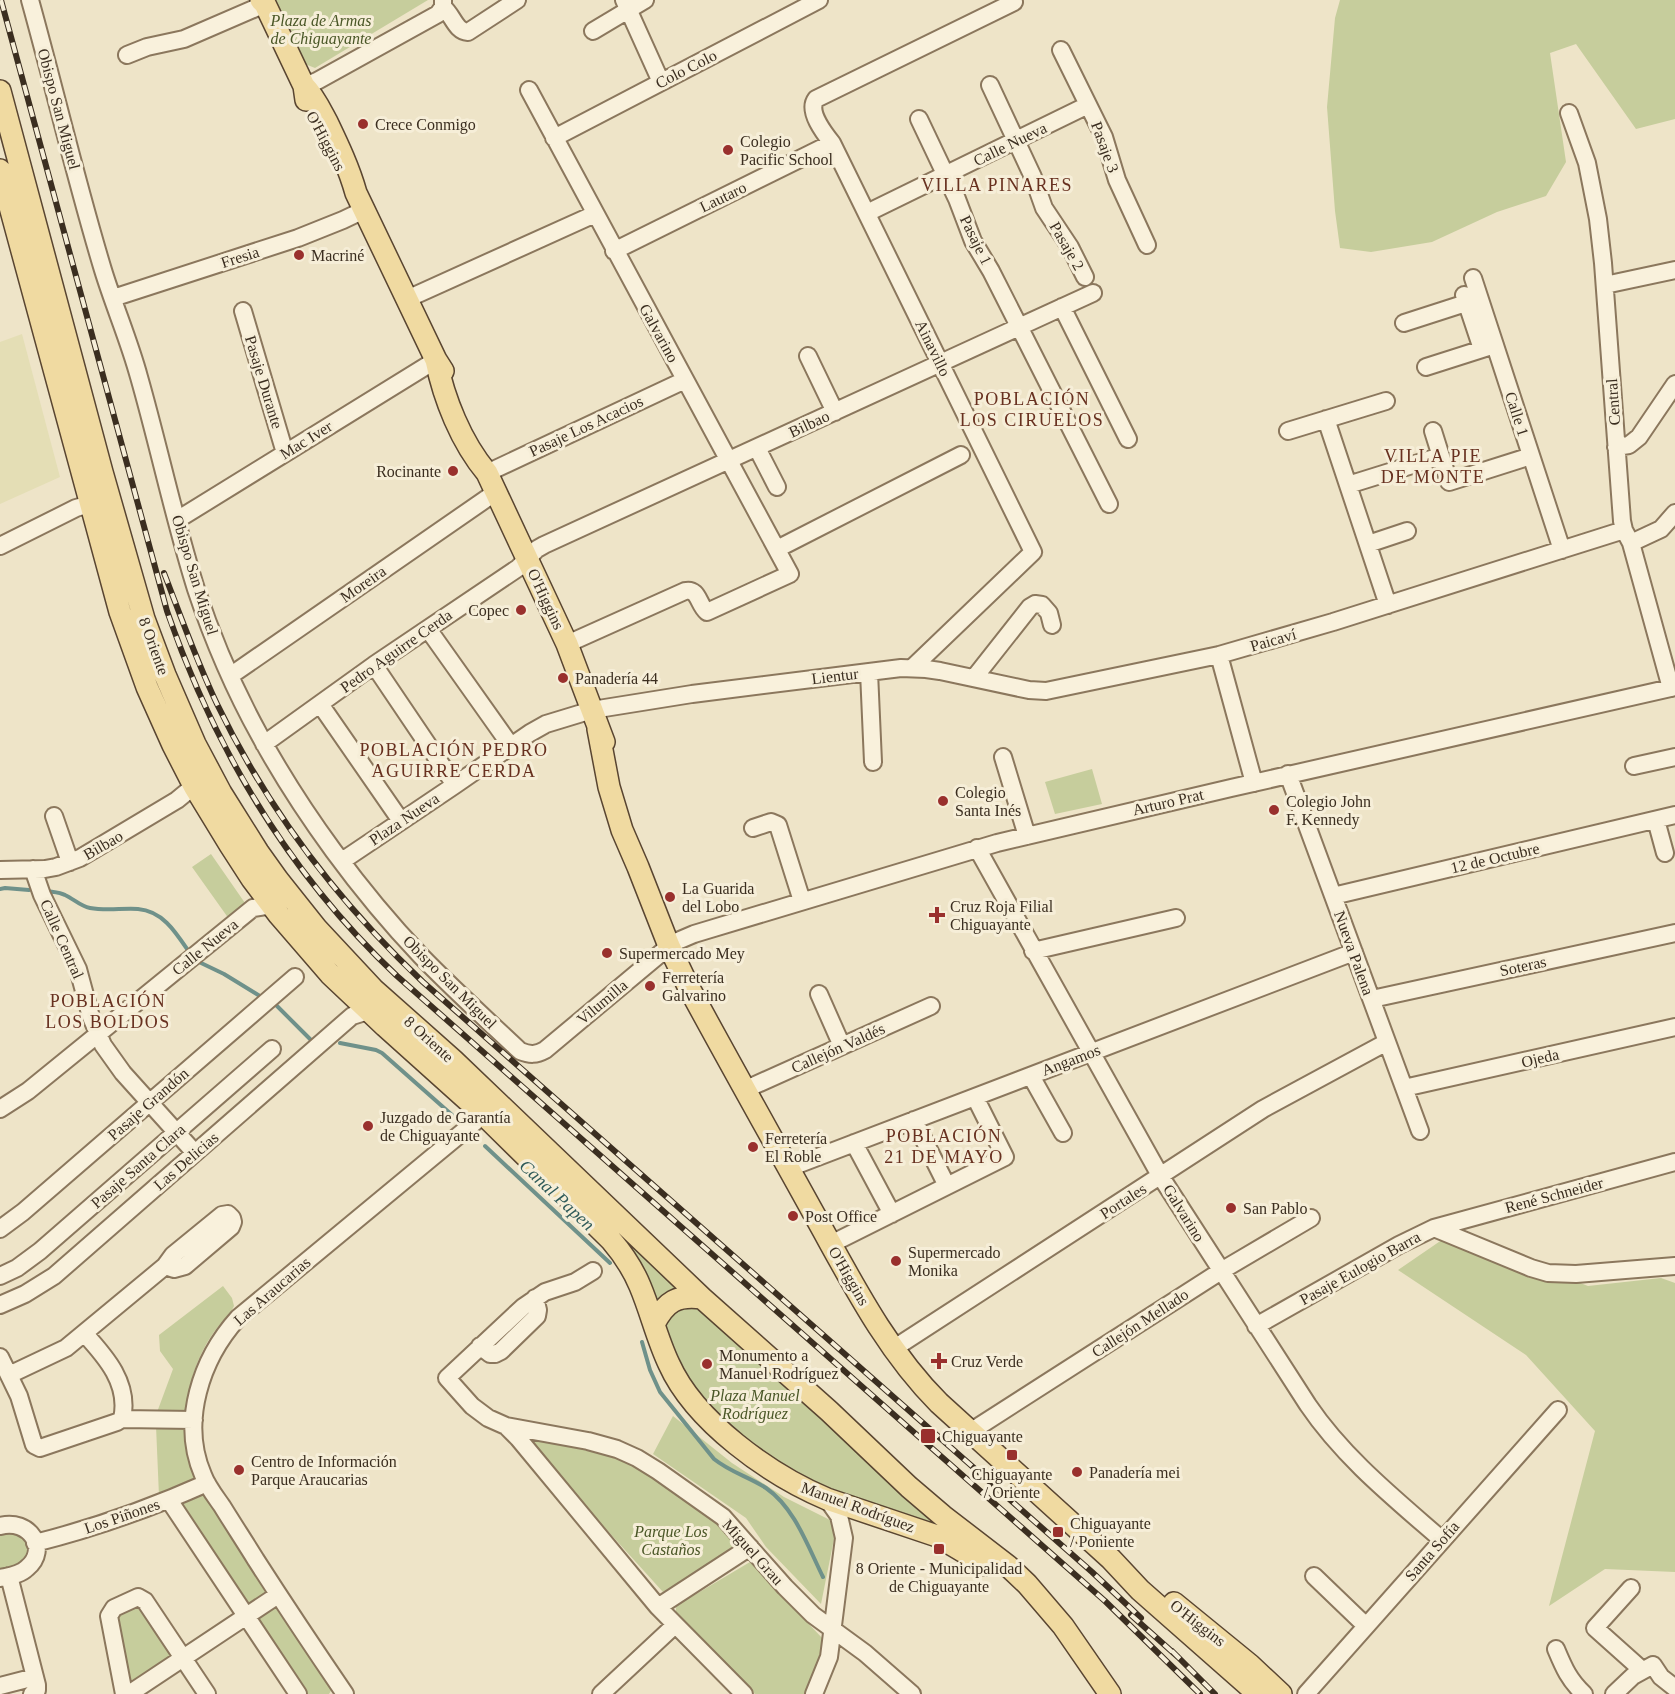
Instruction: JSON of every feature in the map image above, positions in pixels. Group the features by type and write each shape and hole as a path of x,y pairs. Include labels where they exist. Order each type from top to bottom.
{"main road":[{"name":"O'Higgins","path":"264,1 304,86 308,107 317,130 360,201 436,360 448,379 480,447 495,492 567,644 595,720 614,805 628,846 669,946 744,1090 831,1244 893,1349 929,1393 1111,1559 1140,1590 1258,1694"},
{"name":"8 Oriente","path":"0,91 102,472 144,619 172,694 203,761 248,837 300,909 366,982 489,1107"},
{"name":"8 Oriente","path":"0,170 4,198 118,604 133,650 165,727 194,786 230,845 272,905 330,974 368,1011 489,1107"},
{"path":"4,198 20,204 34,217"},
{"path":"194,786 202,775 203,761"},
{"path":"272,905 281,903 300,909"},
{"name":"Manuel Rodríguez","path":"489,1107 829,1411 926,1502 1018,1575 1052,1611 1110,1694"},
{"name":"Manuel Rodríguez","path":"489,1107 611,1240 635,1274 662,1348 678,1381 715,1425 742,1449 795,1484 827,1499 937,1536 998,1574 1042,1621 1093,1694"},
{"path":"654,1324 662,1310 675,1300 691,1297 702,1298"},
{"name":"O'Higgins","path":"1111,1559 1150,1584 1250,1665 1281,1694"}],"street":[{"name":"Obispo San Miguel","path":"30,0 100,258 139,374 199,597 230,676 264,744 311,818 342,861 402,936 437,973 520,1050 533,1055"},
{"path":"304,86 438,14 443,4 459,28 468,32 517,0"},
{"path":"592,31 627,5 645,0"},
{"name":"Colo Colo","path":"554,138 819,0"},
{"path":"127,55 147,47 184,39 264,1"},
{"name":"Ainavillo","path":"912,668 1034,552 832,143 812,110 812,104 816,99 1014,2"},
{"path":"627,5 661,82"},
{"name":"Pasaje 3","path":"1061,50 1104,137 1117,180 1147,245"},
{"name":"Pasaje 2","path":"990,85 1034,177 1044,208 1070,247 1085,277"},
{"name":"Galvarino","path":"529,90 790,574 707,612 695,592 685,591 567,644"},
{"name":"Calle Nueva","path":"867,213 1088,105"},
{"name":"Central","path":"1569,113 1587,163 1601,240 1621,514 1673,688"},
{"name":"Pasaje 1","path":"919,119 973,241 1019,327"},
{"name":"Lautaro","path":"614,251 832,143"},
{"name":"Fresia","path":"112,298 298,238 343,220 360,201"},
{"path":"407,299 595,214"},
{"path":"1605,285 1675,270"},
{"name":"Calle 1","path":"1473,278 1489,347 1531,456 1562,550"},
{"name":"Bilbao","path":"527,558 544,545 1093,292"},
{"path":"1404,322 1465,299 1489,347 1426,367"},
{"path":"1062,307 1128,439"},
{"name":"Pasaje Durante","path":"243,311 285,453"},
{"path":"1019,327 1109,504"},
{"path":"808,356 835,412"},
{"name":"Mac Iver","path":"177,520 436,360"},
{"name":"Pasaje Los Acacios","path":"487,473 685,380"},
{"path":"1616,447 1629,445 1639,437 1675,384"},
{"path":"1288,431 1386,401"},
{"path":"1326,419 1388,604"},
{"path":"1433,431 1449,482 1531,456"},
{"path":"757,448 777,487"},
{"path":"777,549 961,454"},
{"path":"1348,485 1441,456"},
{"name":"Moreira","path":"230,676 495,492"},
{"path":"0,546 76,508 90,504"},
{"name":"Paicaví","path":"912,668 940,671 1035,691 1046,691 1219,655 1562,550 1661,529 1675,513"},
{"path":"1368,544 1407,531"},
{"name":"Pedro Aguirre Cerda","path":"264,744 374,665 518,568 527,558"},
{"path":"974,678 1030,607 1035,604 1042,605 1052,625"},
{"path":"428,629 511,746"},
{"path":"1219,655 1254,783"},
{"path":"374,665 455,785"},
{"name":"Lientur","path":"595,720 692,694 912,668"},
{"path":"869,672 873,762"},
{"name":"Arturo Prat","path":"669,946 686,936 977,848 1288,774 1673,688"},
{"path":"320,704 401,821"},
{"name":"Plaza Nueva","path":"342,861 546,724 595,720"},
{"path":"1003,757 1027,836"},
{"path":"1634,766 1675,757"},
{"name":"Nueva Palena","path":"1288,774 1420,1131"},
{"name":"Bilbao","path":"0,870 7,869 37,883 56,867 90,853 156,814 184,796 194,786"},
{"name":"12 de Octubre","path":"1333,896 1675,815"},
{"path":"54,816 70,862"},
{"path":"1656,820 1665,853"},
{"path":"753,828 771,822 778,825 802,901"},
{"name":"Galvarino","path":"977,848 1161,1177 1317,1418 1340,1446 1370,1476 1442,1540"},
{"name":"Calle Central","path":"37,883 78,969 98,1034 116,1064 195,1154"},
{"name":"Calle Nueva","path":"0,1109 28,1091 253,908 272,905"},
{"path":"1033,951 1176,918"},
{"name":"Soteras","path":"1372,999 1675,933"},
{"name":"Vilumilla","path":"533,1055 545,1050 669,946"},
{"name":"Angamos","path":"789,1168 1354,952"},
{"name":"Pasaje Grandón","path":"0,1229 23,1212 295,977"},
{"path":"819,994 842,1046"},
{"name":"Callejón Valdés","path":"744,1090 931,1006"},
{"name":"Las Delicias","path":"0,1305 25,1294 54,1276 352,1016 368,1011"},
{"name":"Ojeda","path":"1404,1088 1675,1028"},
{"name":"Portales","path":"893,1349 1263,1109 1387,1042"},
{"name":"Pasaje Santa Clara","path":"0,1276 35,1256 272,1049"},
{"path":"1031,1076 1063,1133"},
{"path":"831,1244 1005,1157 975,1097"},
{"name":"Las Araucarias","path":"342,1693 207,1483 200,1468 196,1452 194,1420 200,1384 207,1364 218,1344 238,1318 476,1121 489,1107"},
{"path":"914,1120 947,1186"},
{"path":"854,1143 892,1214"},
{"name":"René Schneider","path":"1434,1228 1675,1162"},
{"name":"Callejón Mellado","path":"970,1432 1221,1271 1311,1218"},
{"name":"Pasaje Eulogio Barra","path":"1256,1326 1434,1228 1530,1268 1548,1273 1576,1274 1675,1266"},
{"path":"9,1376 66,1348 165,1266"},
{"path":"593,1271 575,1282 545,1292 535,1298 447,1378 472,1406 488,1418 506,1426 529,1450 658,1607 744,1694"},
{"path":"84,1333 108,1359 118,1378 123,1397 122,1419"},
{"path":"0,1357 36,1447 43,1448 122,1419 194,1420"},
{"name":"Santa Sofía","path":"1306,1694 1558,1410"},
{"name":"Miguel Grau","path":"506,1426 588,1441 617,1449 658,1471 716,1512 813,1615 865,1653 912,1694"},
{"name":"Los Piñones","path":"35,1543 103,1525 207,1483"},
{"path":"814,1694 829,1657 844,1538 839,1516 827,1499"},
{"path":"169,1500 298,1694"},
{"path":"844,1538 853,1523 868,1512"},
{"path":"0,1526 10,1524 22,1526 29,1531 35,1543 35,1555 29,1567 22,1572 4,1577 8,1606 35,1677 37,1690 32,1694"},
{"path":"658,1607 750,1547"},
{"path":"1314,1576 1366,1626"},
{"path":"1631,1588 1595,1628 1675,1689"},
{"path":"129,1694 278,1595"},
{"path":"124,1694 109,1619 110,1612 138,1597 143,1599 207,1694"},
{"path":"601,1694 675,1625"},
{"path":"1556,1649 1571,1681 1584,1694"},
{"path":"1614,1694 1633,1676 1648,1667"},
{"path":"0,1686 35,1677"}],"shaded area":[{"path":"22,334 60,477 0,504 0,342"}],"green space":[{"name":"Plaza de Armas de Chiguayante","path":"274,0 428,0 315,68 305,64"},
{"path":"1340,0 1675,0 1675,119 1636,129 1576,44 1550,53 1566,162 1546,196 1497,212 1432,242 1371,252 1340,248 1327,107 1335,18"},
{"path":"1092,769 1102,804 1055,814 1045,782"},
{"path":"211,854 245,903 243,908 229,919 192,867"},
{"name":"Plaza Manuel Rodríguez","path":"509,1128 1008,1574 815,1486 775,1465 693,1392 653,1303"},
{"path":"1452,1233 1588,1286 1661,1278 1675,1283 1675,1572 1605,1569 1549,1606 1595,1431 1526,1355 1398,1270"},
{"path":"223,1286 232,1298 234,1306 208,1341 198,1360 185,1413 156,1415 173,1369 160,1351 159,1335"},
{"path":"673,1416 732,1463 784,1497 832,1521 834,1539 821,1604 766,1547 746,1518 653,1454"},
{"path":"156,1426 185,1428 195,1477 194,1480 159,1496"},
{"name":"Parque Los Castaños","path":"532,1438 625,1459 729,1531 742,1546 663,1592 529,1444"},
{"path":"202,1493 213,1501 210,1504 264,1589 267,1587 269,1593 249,1608 181,1507 183,1501"},
{"path":"6,1529 27,1537 29,1553 21,1565 0,1571 0,1531"},
{"name":"Parque Los Castaños","path":"750,1562 824,1640 825,1648 804,1694 755,1694 676,1618 676,1606"},
{"path":"139,1604 175,1656 127,1690 114,1617"},
{"path":"275,1607 332,1689 329,1694 304,1694 254,1619"}],"waterway":[{"name":"Canal Papen","path":"0,889 29,890"},
{"name":"Canal Papen","path":"47,891 63,894 90,908 147,911 167,923 187,949"},
{"name":"Canal Papen","path":"199,962 263,998"},
{"name":"Canal Papen","path":"273,1002 312,1041"},
{"name":"Canal Papen","path":"340,1043 382,1053 460,1122"},
{"name":"Canal Papen","path":"485,1146 610,1263"},
{"name":"Canal Papen","path":"642,1342 650,1370 660,1392 714,1459 766,1488 785,1506 800,1529 823,1577"}],"railway":[{"path":"1,0 167,611 208,713 260,808 290,853 323,896 397,976 1105,1601 1200,1694"},
{"path":"164,573 203,672 237,743 259,781 307,853 362,920 423,982 1092,1572 1141,1618"},
{"path":"1131,1615 1178,1657"},
{"path":"1172,1651 1215,1694"}],"place":[{"name":"Crece Conmigo","path":"363,124"},
{"name":"Colegio Pacific School","path":"728,150"},
{"name":"Macriné","path":"299,255"},
{"name":"Rocinante","path":"453,471"},
{"name":"Copec","path":"521,610"},
{"name":"Panadería 44","path":"563,678"},
{"name":"Colegio Santa Inés","path":"943,801"},
{"name":"Colegio John F. Kennedy","path":"1274,810"},
{"name":"La Guarida del Lobo","path":"670,897"},
{"name":"Cruz Roja Filial Chiguayante","path":"937,915"},
{"name":"Supermercado Mey","path":"607,953"},
{"name":"Ferretería Galvarino","path":"650,986"},
{"name":"Juzgado de Garantía de Chiguayante","path":"368,1126"},
{"name":"Ferretería El Roble","path":"753,1147"},
{"name":"San Pablo","path":"1231,1208"},
{"name":"Post Office","path":"793,1216"},
{"name":"Supermercado Monika","path":"896,1261"},
{"name":"Cruz Verde","path":"939,1361"},
{"name":"Monumento a Manuel Rodríguez","path":"707,1364"},
{"name":"Chiguayante","path":"928,1436"},
{"name":"Chiguayante / Oriente","path":"1012,1455"},
{"name":"Centro de Información Parque Araucarias","path":"239,1470"},
{"name":"Panadería mei","path":"1077,1472"},
{"name":"Chiguayante / Poniente","path":"1058,1532"},
{"name":"8 Oriente - Municipalidad de Chiguayante","path":"939,1549"}],"district":[{"name":"VILLA PINARES","path":"997,185"},
{"name":"POBLACIÓN LOS CIRUELOS","path":"1032,409"},
{"name":"VILLA PIE DE MONTE","path":"1433,466"},
{"name":"POBLACIÓN PEDRO AGUIRRE CERDA","path":"454,760"},
{"name":"POBLACIÓN LOS BOLDOS","path":"108,1011"},
{"name":"POBLACIÓN 21 DE MAYO","path":"944,1146"}]}
